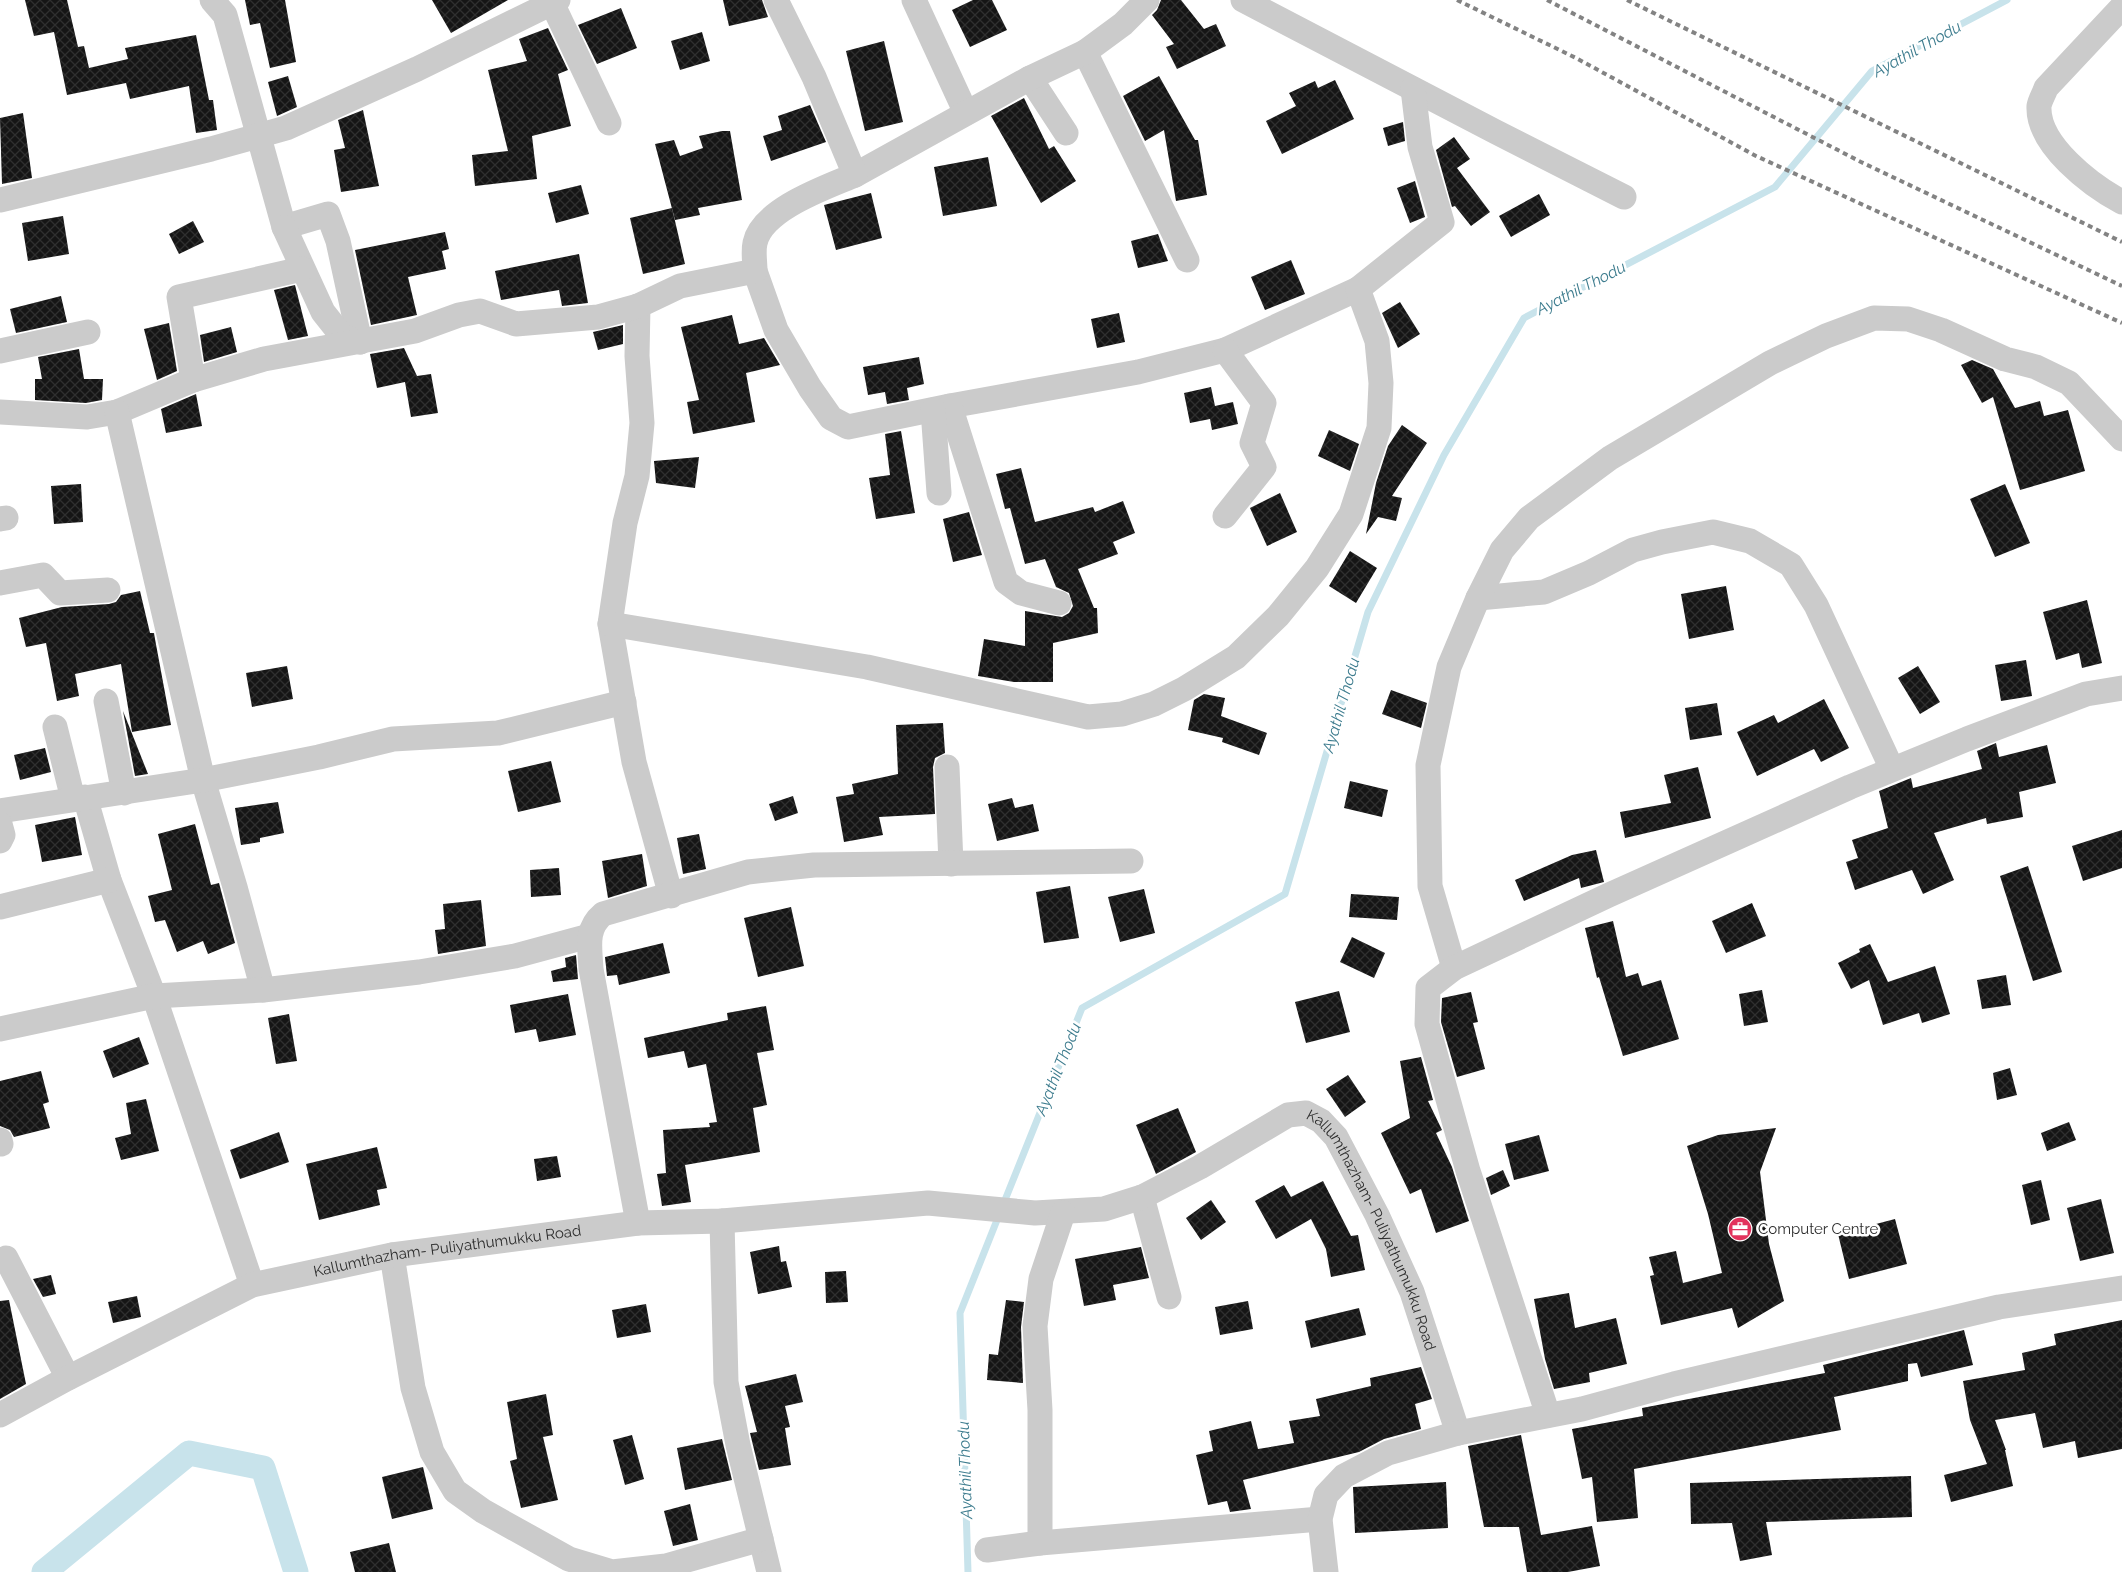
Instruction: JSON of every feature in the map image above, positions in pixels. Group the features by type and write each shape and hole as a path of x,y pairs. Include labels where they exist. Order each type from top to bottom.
{"street":[{"path":"212,0 225,15 284,227 302,269 322,312 342,336 360,342"},
{"path":"776,0 814,77 855,175"},
{"path":"914,0 966,113"},
{"path":"1147,0 1123,24 1085,52 1030,78 855,175 805,197 774,216 762,228 755,243 755,271 776,330 810,388 831,418 848,427 1138,372 1226,350 1358,289 1442,222 1420,146 1414,89"},
{"path":"1243,0 1624,197"},
{"path":"0,200 286,128 417,69 555,2 609,122"},
{"path":"2122,7 2046,88 2039,105 2041,122 2054,145 2099,190 2122,202"},
{"path":"1085,52 1187,260"},
{"path":"1030,78 1066,133"},
{"path":"284,227 328,214 338,241 360,342"},
{"path":"193,380 179,297 302,269"},
{"path":"0,412 87,418 117,412 193,380 264,359 415,331 459,315 480,311 516,324 598,317 638,306 680,286 755,271"},
{"path":"610,624 867,667 1088,718 1122,714 1154,704 1184,690 1236,658 1278,616 1306,581 1351,514 1379,428 1381,383 1377,341 1358,289"},
{"path":"638,306 638,356 642,423 637,476 625,523 610,624 634,762 671,896"},
{"path":"1454,968 1430,886 1428,766 1448,667 1478,598 1502,550 1530,518 1610,458 1770,363 1826,336 1874,318 1908,319 1941,330 2005,359 2036,367 2069,383 2122,439"},
{"path":"0,351 88,332"},
{"path":"1225,516 1264,467 1252,443 1264,404 1226,350"},
{"path":"939,493 941,408"},
{"path":"941,408 1006,582 1021,593 1059,604"},
{"path":"117,412 203,780 235,887 262,990"},
{"path":"1478,598 1544,592 1589,573 1633,550 1662,542 1714,532 1750,541 1791,565 1816,605 1892,770"},
{"path":"0,583 43,575 60,593 108,590"},
{"path":"1548,1416 1468,1171 1427,1024 1428,988 1454,968 1609,895 1892,770 2086,694 2122,688"},
{"path":"106,700 124,793"},
{"path":"0,811 203,780 393,740 498,732 624,702"},
{"path":"55,727 109,880 154,996 252,1284"},
{"path":"947,766 951,864"},
{"path":"0,824 3,835 0,841"},
{"path":"638,1223 596,998 589,936 595,921 603,914 671,896 748,872 814,865 1131,861"},
{"path":"0,907 109,880"},
{"path":"0,1029 154,996 262,990 448,968 515,956 589,936"},
{"name":"Kallumthazham- Puliyathumukku Road","path":"0,1415 252,1284 392,1255 638,1223 722,1221 928,1203 1035,1213 1063,1213 1104,1208 1142,1196 1200,1167 1288,1115 1306,1113 1320,1121 1336,1137 1355,1170 1412,1292 1458,1433"},
{"path":"1142,1196 1169,1298"},
{"path":"1040,1543 1040,1410 1035,1326 1042,1279 1063,1213"},
{"path":"722,1221 726,1382 738,1445 769,1572"},
{"path":"392,1255 413,1388 432,1452 456,1491 483,1511 569,1559 612,1572 666,1566 761,1539"},
{"path":"6,1258 68,1378"},
{"path":"1326,1572 1320,1519 1326,1495 1344,1476 1388,1453 1458,1433 1548,1416 1999,1307 2122,1288"},
{"path":"987,1550 1040,1543 1320,1519"}],"building":[{"path":"25,0 67,0 78,47 84,46 89,68 128,59 125,48 196,35 209,100 213,100 217,130 196,133 189,86 130,99 126,83 67,95 54,32 34,36"},
{"path":"245,0 285,0 296,62 270,68 260,23 250,25"},
{"path":"432,0 508,0 451,33"},
{"path":"723,0 762,0 768,17 729,26"},
{"path":"973,0 992,0 1007,30 970,47 952,10"},
{"path":"1161,0 1181,0 1204,29 1216,24 1226,46 1177,69 1166,47 1174,44 1152,15 1157,10"},
{"path":"621,8 637,48 597,64 578,25"},
{"path":"548,28 568,70 558,74 571,126 532,136 537,179 475,186 472,155 508,151 488,70 527,61 519,39"},
{"path":"702,32 710,61 680,70 671,41"},
{"path":"884,41 903,122 865,131 846,51"},
{"path":"288,76 297,107 277,116 268,82"},
{"path":"1159,76 1195,140 1198,140 1207,195 1176,201 1164,130 1145,141 1123,96"},
{"path":"1335,80 1354,119 1282,154 1266,121 1296,106 1289,93 1315,81 1318,88"},
{"path":"1024,98 1049,149 1054,146 1076,181 1041,203 991,116"},
{"path":"810,105 826,142 771,161 763,136 782,130 778,116"},
{"path":"363,110 379,186 341,192 334,150 345,148 338,120"},
{"path":"23,113 32,178 2,184 0,118"},
{"path":"1403,122 1405,141 1388,146 1383,128"},
{"path":"730,131 742,200 698,208 700,215 675,220 655,144 674,140 680,156 703,148 699,136"},
{"path":"1454,137 1470,159 1457,168 1490,212 1471,226 1455,206 1452,207 1436,150"},
{"path":"988,157 997,206 943,216 934,167"},
{"path":"1415,181 1425,217 1410,223 1397,188"},
{"path":"581,185 589,214 556,223 548,193"},
{"path":"871,193 882,238 836,250 824,205"},
{"path":"1539,194 1550,215 1511,237 1499,216"},
{"path":"672,208 685,264 643,274 630,218"},
{"path":"63,216 69,254 28,261 22,223"},
{"path":"193,221 204,242 179,254 169,234"},
{"path":"445,232 449,249 442,251 446,269 408,277 417,315 371,325 355,250"},
{"path":"1158,234 1168,261 1138,268 1131,241"},
{"path":"579,254 588,303 562,306 559,290 501,300 495,271"},
{"path":"1291,260 1305,294 1265,310 1251,277"},
{"path":"295,285 308,336 288,340 274,290"},
{"path":"61,296 67,322 16,333 10,309"},
{"path":"1400,302 1420,334 1398,348 1382,313"},
{"path":"1119,313 1125,342 1097,348 1091,319"},
{"path":"732,315 739,344 764,338 780,365 746,373 755,422 693,434 687,402 699,400 681,327"},
{"path":"169,323 177,371 157,380 144,329"},
{"path":"623,325 623,344 598,350 593,332"},
{"path":"231,327 237,352 204,362 200,335"},
{"path":"404,348 417,376 431,374 438,413 411,417 405,382 377,388 370,354"},
{"path":"79,349 84,379 103,379 102,400 86,403 35,400 35,379 42,379 38,357"},
{"path":"919,357 924,384 907,388 909,400 887,404 885,392 868,395 863,367"},
{"path":"1972,360 1993,369 2015,408 2040,401 2044,416 2068,410 2085,471 2020,490 1993,397 1982,403 1961,365"},
{"path":"1211,387 1215,406 1233,402 1238,424 1212,430 1210,419 1190,423 1184,393"},
{"path":"196,394 202,426 166,433 161,409"},
{"path":"1402,425 1427,443 1392,496 1402,498 1396,521 1378,517 1366,534 1376,483 1388,446"},
{"path":"1329,430 1359,444 1350,471 1318,456"},
{"path":"901,431 915,513 876,519 869,478 890,475 885,434"},
{"path":"699,457 695,488 656,483 654,461"},
{"path":"1021,468 1035,522 1093,507 1095,512 1123,501 1135,533 1113,542 1118,554 1078,569 1094,608 1097,608 1098,633 1053,643 1053,682 1014,682 978,676 984,639 1025,646 1025,611 1062,617 1069,613 1073,606 1069,593 1056,587 1045,559 1025,564 1010,508 1005,509 996,474"},
{"path":"81,484 83,522 54,524 51,486"},
{"path":"2005,484 2030,543 1995,557 1970,499"},
{"path":"1280,493 1297,532 1267,546 1250,508"},
{"path":"969,512 982,555 953,562 943,519"},
{"path":"1350,551 1377,568 1356,603 1329,586"},
{"path":"1726,586 1734,630 1689,639 1681,594"},
{"path":"140,591 150,633 154,633 171,725 132,732 121,664 75,674 79,696 57,701 46,643 26,647 19,618 62,607 109,604 116,602 121,595"},
{"path":"2087,600 2102,663 2082,668 2079,653 2056,660 2043,612"},
{"path":"2026,660 2032,696 2001,701 1995,665"},
{"path":"287,666 293,699 252,707 246,673"},
{"path":"1918,666 1940,702 1920,714 1898,678"},
{"path":"1391,690 1427,703 1421,728 1382,714"},
{"path":"1204,694 1225,698 1221,716 1267,733 1259,755 1222,742 1223,738 1188,730 1194,700"},
{"path":"1824,699 1849,748 1821,762 1814,749 1757,776 1737,732 1774,715 1778,723"},
{"path":"1717,703 1722,735 1690,740 1685,708"},
{"path":"123,711 148,774 135,776"},
{"path":"943,723 945,753 935,758 933,767 935,814 879,817 883,835 844,842 836,797 854,794 852,784 898,774 896,725"},
{"path":"1996,743 1999,757 2047,745 2056,783 2019,792 2023,817 1987,824 1986,818 1934,833 1954,880 1923,894 1912,870 1855,890 1846,862 1858,858 1852,840 1888,828 1879,791 1911,778 1913,788 1982,769 1977,751"},
{"path":"45,748 51,772 20,780 14,755"},
{"path":"551,761 561,802 518,812 508,771"},
{"path":"1698,767 1711,818 1625,838 1620,812 1671,803 1664,775"},
{"path":"1350,781 1388,790 1382,817 1344,808"},
{"path":"793,796 798,813 775,821 769,804"},
{"path":"1012,798 1015,808 1033,804 1039,831 997,841 988,804"},
{"path":"278,802 284,833 260,838 260,842 241,845 235,808"},
{"path":"75,817 82,855 42,862 35,825"},
{"path":"195,824 211,885 219,883 235,943 208,954 203,941 177,952 165,920 155,922 148,896 172,890 158,834"},
{"path":"2122,830 2122,868 2083,881 2072,846"},
{"path":"699,834 706,869 683,874 677,838"},
{"path":"1596,850 1604,882 1581,888 1579,878 1524,901 1515,880 1572,855"},
{"path":"642,854 647,886 608,898 602,861"},
{"path":"2028,866 2062,972 2033,981 2000,876"},
{"path":"559,868 561,895 531,897 530,870"},
{"path":"1070,886 1079,938 1044,943 1036,892"},
{"path":"1144,889 1155,933 1120,942 1108,897"},
{"path":"1351,894 1399,897 1397,920 1349,917"},
{"path":"481,900 486,946 438,954 435,930 445,929 443,904"},
{"path":"1752,903 1766,936 1726,953 1712,921"},
{"path":"791,907 804,966 758,977 744,918"},
{"path":"1613,921 1626,977 1638,973 1642,986 1661,980 1679,1039 1623,1056 1599,977 1597,978 1585,928"},
{"path":"1352,937 1385,953 1374,978 1340,962"},
{"path":"663,943 670,973 619,985 617,975 607,976 605,957"},
{"path":"1870,944 1888,982 1935,966 1950,1014 1922,1023 1919,1013 1883,1025 1869,980 1851,989 1838,963 1860,952 1859,949"},
{"path":"576,955 578,979 553,982 551,971 566,967 565,958"},
{"path":"2006,975 2011,1005 1982,1009 1977,980"},
{"path":"1762,990 1768,1022 1744,1026 1739,994"},
{"path":"1339,991 1350,1032 1306,1043 1295,1002"},
{"path":"1471,992 1478,1022 1473,1023 1485,1069 1457,1077 1441,1022 1442,998"},
{"path":"568,994 576,1035 539,1042 536,1029 515,1033 510,1005"},
{"path":"766,1006 774,1050 757,1053 767,1105 753,1108 760,1152 685,1165 691,1202 662,1206 657,1174 666,1173 663,1130 710,1127 709,1123 717,1122 706,1064 688,1068 684,1051 648,1058 644,1038 728,1020 727,1013"},
{"path":"289,1014 297,1061 276,1064 268,1018"},
{"path":"139,1037 149,1064 113,1078 103,1051"},
{"path":"1421,1057 1433,1100 1428,1101 1442,1130 1436,1133 1452,1167 1469,1221 1436,1233 1421,1189 1410,1194 1381,1133 1410,1118 1400,1061"},
{"path":"2010,1068 2017,1095 1997,1100 1993,1073"},
{"path":"41,1071 49,1102 43,1104 50,1128 14,1137 10,1130 0,1126 0,1081"},
{"path":"1348,1075 1366,1102 1345,1117 1326,1089"},
{"path":"146,1099 159,1151 121,1160 115,1138 131,1134 126,1103"},
{"path":"1178,1108 1196,1152 1156,1174 1136,1125"},
{"path":"2069,1122 2076,1140 2047,1151 2041,1133"},
{"name":"Computer Centre","path":"1776,1128 1760,1172 1769,1244 1784,1301 1738,1328 1732,1308 1661,1325 1650,1276 1654,1275 1649,1257 1676,1251 1683,1283 1722,1273 1708,1214 1687,1146 1718,1135"},
{"path":"279,1132 289,1162 240,1179 230,1150"},
{"path":"1539,1135 1549,1171 1514,1180 1505,1144"},
{"path":"377,1147 387,1188 377,1190 380,1205 319,1220 306,1164"},
{"path":"557,1156 561,1177 537,1181 534,1159"},
{"path":"1503,1170 1510,1186 1491,1195 1486,1178"},
{"path":"2041,1180 2050,1220 2031,1225 2022,1185"},
{"path":"1323,1181 1351,1236 1358,1235 1365,1270 1331,1277 1326,1249 1311,1219 1276,1239 1255,1201 1284,1185 1291,1197"},
{"path":"2101,1199 2114,1253 2080,1261 2067,1208"},
{"path":"1211,1200 1226,1222 1201,1240 1186,1218"},
{"path":"1895,1219 1907,1264 1849,1279 1838,1234"},
{"path":"779,1246 781,1262 786,1261 792,1287 758,1294 750,1252"},
{"path":"1141,1247 1149,1278 1113,1285 1116,1300 1084,1306 1075,1259"},
{"path":"846,1271 848,1302 826,1303 825,1272"},
{"path":"51,1275 56,1294 43,1297 33,1279"},
{"path":"1569,1293 1575,1328 1616,1318 1627,1364 1589,1373 1590,1382 1554,1389 1545,1359 1534,1299"},
{"path":"137,1296 141,1317 113,1323 108,1302"},
{"path":"9,1300 26,1384 0,1399 0,1301"},
{"path":"1006,1300 1024,1302 1021,1327 1023,1383 987,1380 989,1354 998,1355"},
{"path":"1248,1301 1253,1329 1220,1335 1215,1307"},
{"path":"646,1304 651,1332 617,1338 612,1310"},
{"path":"1359,1308 1366,1335 1311,1348 1305,1321"},
{"path":"2122,1320 2122,1449 2078,1458 2075,1441 2043,1448 2035,1413 1995,1420 2006,1450 2013,1486 1951,1502 1944,1475 1987,1464 1970,1420 1963,1381 2025,1370 2022,1353 2056,1345 2054,1334"},
{"path":"1964,1330 1973,1365 1921,1377 1917,1363 1908,1364 1908,1381 1834,1397 1841,1430 1634,1469 1638,1518 1597,1522 1592,1477 1582,1479 1572,1429 1643,1416 1642,1408 1825,1373 1823,1365"},
{"path":"1421,1367 1432,1399 1415,1404 1421,1429 1384,1439 1359,1452 1243,1480 1251,1509 1230,1512 1227,1501 1208,1505 1196,1455 1213,1451 1209,1431 1251,1421 1258,1449 1294,1443 1289,1421 1320,1416 1316,1399 1371,1386 1370,1378"},
{"path":"796,1374 803,1402 785,1406 790,1427 785,1428 791,1465 759,1470 750,1433 757,1432 745,1386"},
{"path":"546,1394 553,1435 543,1437 558,1500 521,1508 510,1461 517,1459 507,1402"},
{"path":"632,1435 644,1479 625,1485 613,1440"},
{"path":"1521,1435 1541,1535 1592,1526 1600,1566 1568,1572 1527,1572 1519,1527 1484,1527 1468,1446"},
{"path":"722,1439 732,1480 685,1490 677,1448"},
{"path":"423,1467 433,1509 392,1519 382,1477"},
{"path":"1911,1476 1912,1517 1766,1522 1772,1555 1740,1561 1732,1523 1691,1524 1690,1483"},
{"path":"1446,1482 1448,1528 1355,1533 1353,1487"},
{"path":"690,1504 698,1540 673,1546 664,1511"},
{"path":"389,1543 396,1572 355,1572 350,1552"}],"waterway":[{"name":"Ayathil Thodu","path":"1003,1205 1082,1008 1285,894 1368,612 1444,455 1524,318 1775,187 1872,71 2007,0"},
{"name":"Ayathil Thodu","path":"968,1572 960,1313 999,1215"},
{"path":"44,1572 189,1453 263,1468 296,1572"}],"railway":[{"path":"1457,0 1576,58 1756,156 2122,323"},
{"path":"1547,0 1861,162 2122,286"},
{"path":"1627,0 2122,242"}],"place":[{"name":"Computer Centre","path":"1740,1229"}]}
